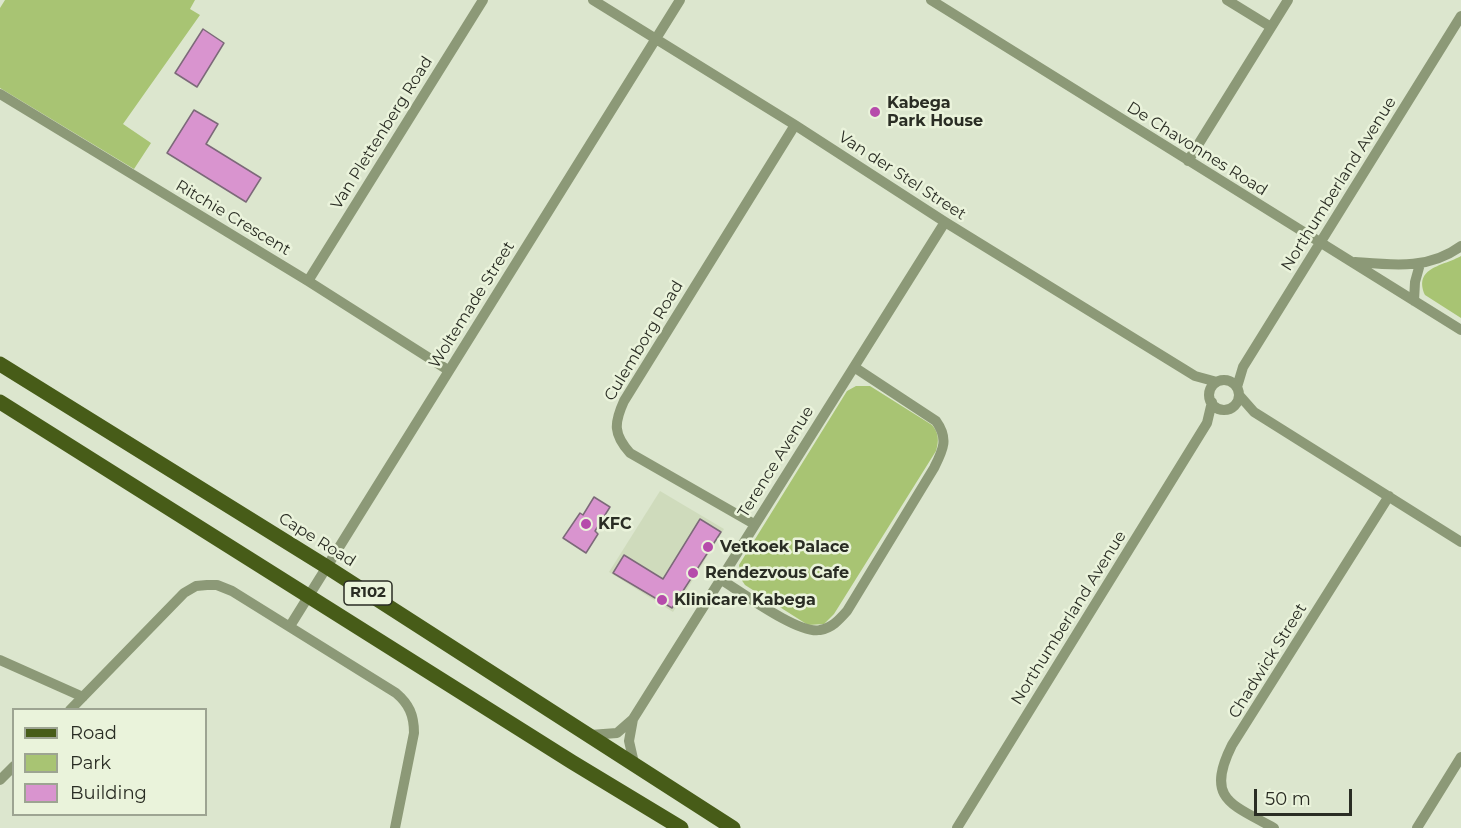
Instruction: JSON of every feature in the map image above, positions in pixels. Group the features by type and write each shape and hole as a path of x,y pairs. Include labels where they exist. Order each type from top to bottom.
{"main road":[{"name":"Cape Road","path":"0,364 327,567 733,828"},
{"name":"R102","path":"0,402 572,762 681,828"}],"street":[{"name":"Van Plettenberg Road","path":"308,281 483,0"},
{"name":"Van der Stel Street","path":"593,0 795,125 945,222 1196,376 1222,381"},
{"name":"Woltemade Street","path":"290,626 680,0"},
{"name":"De Chavonnes Road","path":"931,0 1352,262 1420,264 1444,256 1461,246"},
{"path":"1227,0 1271,27"},
{"path":"1188,162 1288,0"},
{"name":"Northumberland Avenue","path":"1238,391 1243,368 1461,16"},
{"name":"Ritchie Crescent","path":"0,94 308,281 448,370"},
{"name":"Culemborg Road","path":"754,524 630,453 619,441 616,430 617,416 624,400 795,125"},
{"name":"Terence Avenue","path":"589,735 617,733 633,719 945,222"},
{"path":"1352,262 1461,330"},
{"path":"1414,302 1415,282 1420,264"},
{"path":"720,579 790,623 813,632 834,625 847,611 934,468 944,438 943,431 936,421 854,367"},
{"name":"Northumberland Avenue","path":"1222,381 1243,368"},
{"name":"Van der Stel Street","path":"1196,376 1211,398"},
{"path":"1254,412 1217,407 1211,398 1213,385 1222,381 1238,391 1254,412 1461,542"},
{"path":"1228,408 1236,404 1238,391"},
{"name":"Northumberland Avenue","path":"957,828 1207,423 1211,398"},
{"name":"Northumberland Avenue","path":"1207,423 1228,408"},
{"name":"Chadwick Street","path":"1274,828 1226,799 1220,786 1223,763 1232,745 1389,496"},
{"path":"72,708 184,593 196,586 217,585 232,591 290,626 396,693 408,705 414,722 414,733 395,828"},
{"path":"0,660 83,697"},
{"name":"Terence Avenue","path":"633,719 629,741 634,763"},
{"path":"1422,826 1461,757"},
{"path":"0,780 12,768"}],"shaded area":[{"path":"660,491 724,529 673,612 609,572"}],"green space":[{"path":"5,0 195,0 190,9 200,15 123,124 151,143 134,169 0,88 0,8"},
{"path":"1461,256 1461,318 1425,295 1422,286 1423,278 1432,269"},
{"path":"856,386 870,386 932,425 937,434 937,447 834,614 824,624 808,625 745,585 741,579 739,565 847,391"}],"building":[{"path":"203,29 224,43 197,87 175,73"},
{"path":"194,110 218,124 206,144 261,178 246,202 167,153"},
{"path":"594,497 610,507 595,531 598,534 586,553 563,538 580,513 583,515"},
{"path":"700,519 721,532 672,608 613,573 624,555 663,579"}],"place":[{"name":"Kabega Park House","path":"875,112"},
{"name":"KFC","path":"586,524"},
{"name":"Vetkoek Palace","path":"708,547"},
{"name":"Rendezvous Cafe","path":"693,573"},
{"name":"Klinicare Kabega","path":"662,600"}]}
